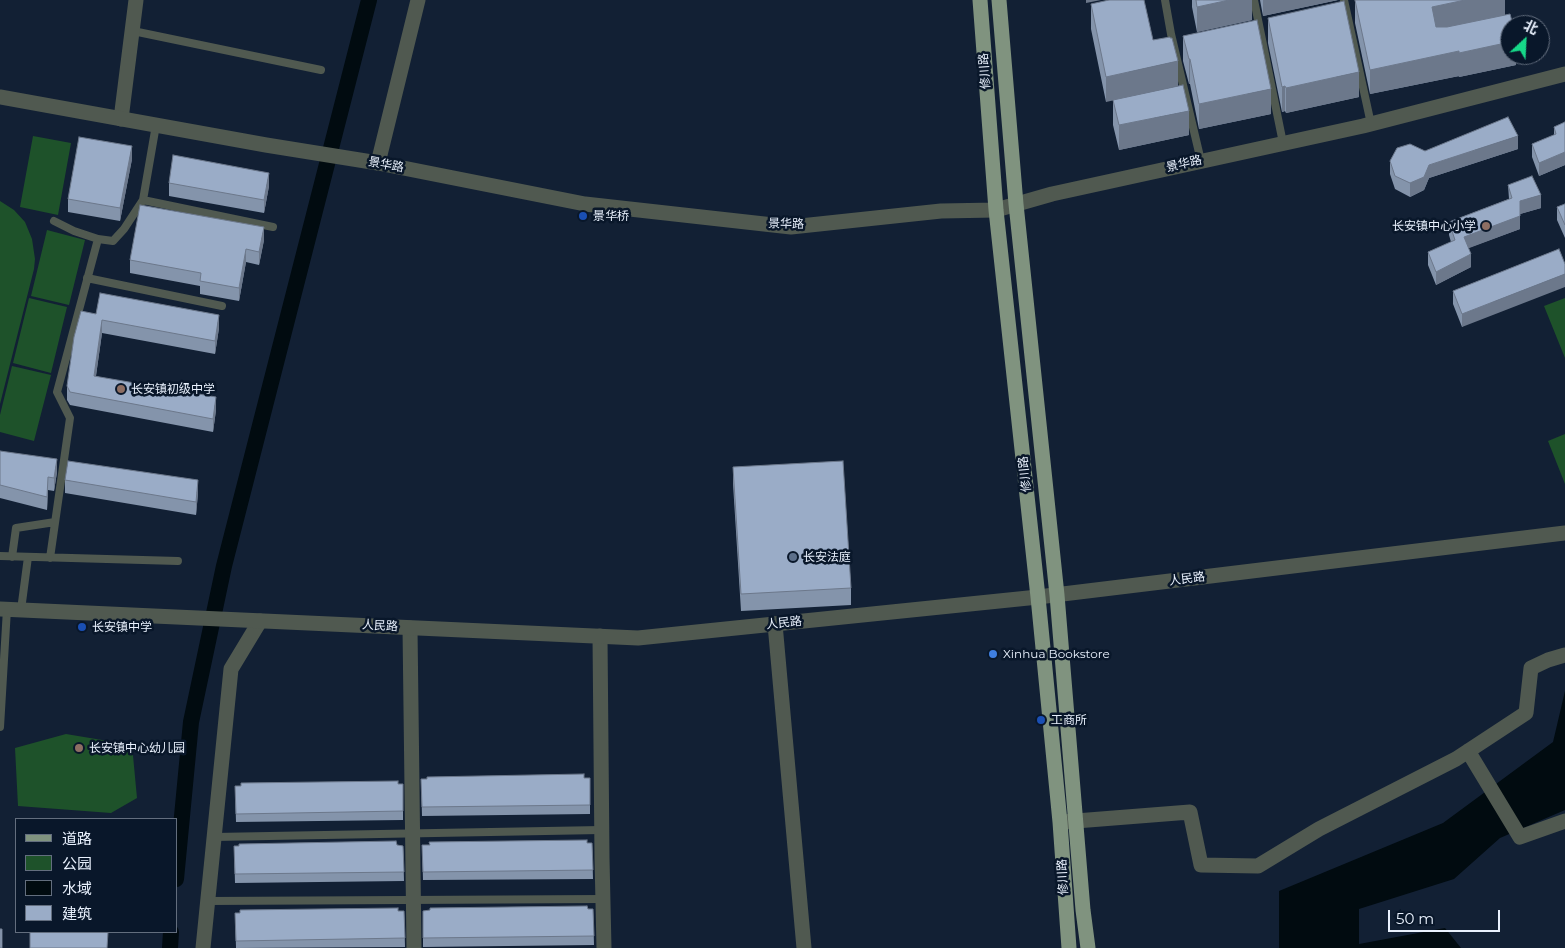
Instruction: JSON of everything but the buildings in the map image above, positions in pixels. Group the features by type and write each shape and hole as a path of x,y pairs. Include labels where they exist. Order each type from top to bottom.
{"main road":[{"name":"修川路","path":"980,0 996,210 1038,598 1060,822 1069,948"},
{"name":"修川路","path":"999,0 1016,204 1057,595 1083,910 1088,948"}],"street":[{"path":"121,119 136,0"},
{"path":"377,163 418,0"},
{"name":"景华路","path":"0,97 377,163 586,204 791,227 941,211 996,210 1052,194 1371,124 1565,74"},
{"name":"人民路","path":"9,609 638,638 1038,598 1565,533"},
{"path":"203,948 231,669 255,620"},
{"path":"775,624 804,948"},
{"path":"410,628 414,948"},
{"path":"600,636 604,948"},
{"path":"1060,822 1190,812 1201,864 1258,866 1319,829 1456,759 1526,713 1531,668 1565,655"},
{"path":"1468,752 1520,837 1565,821"}],"lane":[{"path":"1165,0 1171,34 1201,161"},
{"path":"1254,0 1284,143"},
{"path":"1344,0 1371,124"},
{"path":"133,31 321,70"},
{"path":"54,221 74,231 98,239 113,241 124,229 143,200 156,125"},
{"path":"143,200 273,227"},
{"path":"50,558 70,418 57,392 98,239"},
{"path":"87,278 222,306"},
{"path":"12,557 16,528 55,522"},
{"path":"0,556 178,561"},
{"path":"0,727 9,609 28,557"},
{"path":"214,837 601,830"},
{"path":"208,901 603,899"}],"green space":[{"path":"33,136 71,143 58,215 20,207"},
{"path":"0,201 14,210 25,222 32,239 35,259 0,404"},
{"path":"47,230 85,240 69,305 31,296"},
{"path":"29,298 67,307 51,373 13,363"},
{"path":"1565,298 1565,358 1544,306"},
{"path":"12,366 51,375 34,441 0,432 0,415"},
{"path":"1565,434 1565,484 1548,441"},
{"path":"66,734 132,745 137,798 111,813 18,806 15,748"}],"water":[{"path":"1565,691 1565,810 1500,838 1454,879 1359,909 1359,944 1445,928 1461,948 1279,948 1279,891 1443,823 1553,742"}],"waterway":[{"path":"178,858 191,722 224,566 369,0"},
{"path":"170,948 171,933"}],"place":[{"name":"景华桥","path":"583,216"},
{"name":"长安镇中心小学","path":"1486,226"},
{"name":"长安镇初级中学","path":"121,389"},
{"name":"长安法庭","path":"793,557"},
{"name":"长安镇中学","path":"82,627"},
{"name":"Xinhua Bookstore","path":"993,654"},
{"name":"工商所","path":"1041,720"},
{"name":"长安镇中心幼儿园","path":"79,748"}]}
